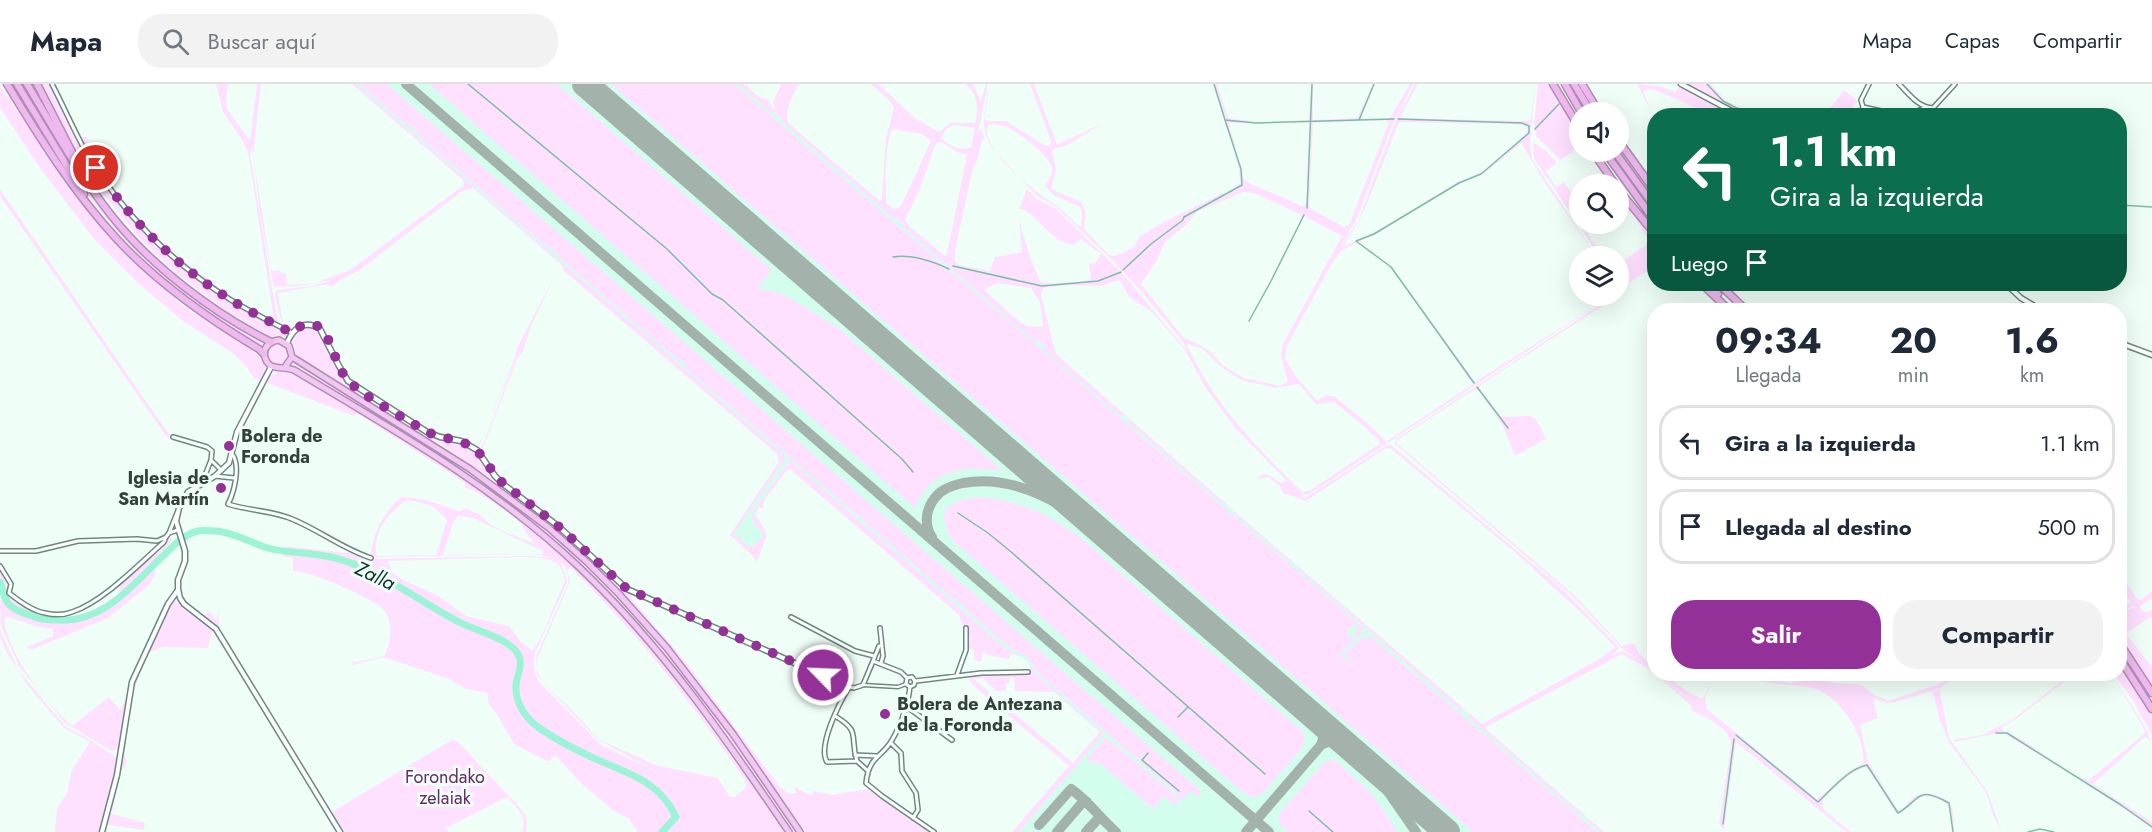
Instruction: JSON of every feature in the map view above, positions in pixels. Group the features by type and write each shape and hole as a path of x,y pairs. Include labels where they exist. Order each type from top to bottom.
{"highway":[{"path":"5,84 88,206 116,238 177,294 259,349 271,367 285,367 294,370 429,452 496,498 581,568 636,626 690,691 789,832"},
{"path":"17,84 92,207 138,259"},
{"path":"27,84 87,181 130,236 192,292 240,325 271,342"},
{"path":"37,84 87,181"},
{"path":"1553,84 1569,111"},
{"path":"1565,84 1575,102"},
{"path":"1574,84 1585,102"},
{"path":"1582,84 1593,102"},
{"path":"1629,155 1647,180"},
{"path":"1612,162 1647,210"},
{"path":"1623,162 1647,196"},
{"path":"1629,202 1647,224"},
{"path":"1709,291 1722,303"},
{"path":"1715,291 1727,303"},
{"path":"1728,291 1738,303"},
{"path":"264,354 267,345 271,342 279,340 286,343 291,349 292,357 285,367"},
{"path":"292,357 470,469 549,528 587,562 618,593 674,657 733,734 800,832"},
{"path":"2127,655 2152,693"},
{"path":"2127,670 2152,709"}],"street":[{"path":"52,84 88,155 104,181 141,225 200,279 243,308 292,333"},
{"path":"1681,84 1726,108"},
{"path":"1868,108 1863,107 1862,100 1869,84"},
{"path":"1899,84 1917,103 1933,108 1954,84"},
{"path":"2014,291 2029,303"},
{"path":"286,343 299,326 306,324 320,328 348,381 427,432 461,441 477,450 499,480 558,526 627,589 849,687 863,685 898,687 914,685 915,681 957,675 1028,672"},
{"path":"2127,346 2152,355"},
{"path":"0,566 11,584 9,593 20,602 43,613 57,615 72,612 112,588 164,542 188,492 215,476 229,463 237,432 271,367"},
{"path":"173,437 207,447 212,452 202,483"},
{"path":"232,453 237,470 232,496 228,504 243,509 276,513 294,519 359,554 371,558"},
{"path":"211,460 221,470"},
{"path":"215,476 234,478"},
{"path":"177,513 178,532 185,551 178,580 180,598 184,604 216,629 340,832"},
{"path":"169,533 178,532"},
{"path":"0,551 17,553 78,541 157,540 166,537"},
{"path":"102,832 117,775 132,682 168,604 178,589"},
{"path":"790,617 855,651 874,656"},
{"path":"880,628 880,645 883,656 881,663"},
{"path":"957,675 966,650 966,628"},
{"path":"863,685 880,645"},
{"path":"873,661 901,672 907,678 908,686 906,706 891,743 877,756 868,771 867,783 933,832"},
{"path":"907,678 912,677 915,681"},
{"path":"849,687 825,740 824,758 827,762 857,761"},
{"path":"906,706 952,740"},
{"path":"835,716 850,725 857,761 868,771"},
{"path":"891,743 901,753 902,771 916,793 918,810 913,818"},
{"path":"855,755 877,756"}],"shaded area":[{"path":"353,84 741,84 1604,832 1013,832 1100,732 1031,672 1029,663 1020,656 1012,655 789,464 755,514 767,534 752,555 730,535 783,457"}],"green space":[{"path":"20,84 24,84 83,181 168,277 220,316 262,342 260,345 172,284 124,239 81,184"},
{"path":"42,84 51,84 90,162 129,215 176,260 201,280 228,299 285,332 285,337 270,337 220,306 175,272 139,238 96,185 82,163"},
{"path":"54,84 78,131 82,137 88,137 90,151 99,169 132,211 171,250 201,275 248,308 274,320 249,157 243,141 223,112 216,84 228,84 227,109 250,141 257,84 261,84 253,155 252,146 250,154 278,324 252,312 226,296 176,258 153,236 112,189 96,166 79,136"},
{"path":"352,84 356,84 785,456 734,534 749,547 755,545 764,534 753,523 753,512 790,460 1005,648 1020,656 1010,654 1010,659 983,652 981,662 974,660 975,649 968,649 970,639 959,615 790,469 786,471 764,501 763,509 760,507 755,514 767,534 757,562 730,535 779,462 777,454 564,271 563,266 473,188 461,192 360,270 340,280 332,287 323,285 278,293 283,323 290,327 305,322 292,329 282,325 275,295 277,290 327,282 317,283 350,270 464,185 463,180"},
{"path":"359,84 387,84 1201,791 1201,794 1197,796 1190,791 1181,801 1176,793 1038,673 1028,658 1009,647 964,606 954,600 686,368 684,363 674,357 420,137 412,127"},
{"path":"429,84 557,84 772,270 757,288 779,293 837,327 1003,471 962,470 940,477 930,485 915,508"},
{"path":"611,84 734,84 1362,627 1362,633 1356,638 1353,636 1359,628 1354,624 1347,631 1354,641 1342,652 1343,658 1354,666 1344,654 1362,637 1366,639 1369,635 1597,832 1473,832"},
{"path":"738,84 744,84 759,97 769,100 773,110 775,106 773,103 781,84 799,84 788,108 788,123 880,201 886,138 894,108 890,101 871,84 879,84 913,117 939,132 950,123 975,123 977,112 975,96 965,84 973,84 981,101 986,84 988,84 978,132 981,129 986,142 982,140 972,172 955,251 955,261 958,265 990,271 995,257 1022,252 1019,220 1040,281 1065,283 1091,279 1089,264 1095,263 1101,254 1081,239 1074,245 1065,243 1050,233 1031,215 1019,209 1027,189 1037,199 1055,208 1123,274 1187,351 1183,342 1113,261 1055,206 1037,196 1019,176 1060,208 1078,226 1081,226 1080,207 1055,196 1045,186 1052,169 1046,158 1014,131 1002,125 990,124 987,127 988,138 997,153 993,149 988,141 984,118 986,121 1006,121 1046,146 1050,145 1051,141 1030,84 1034,84 1058,144 1102,124 1067,145 1052,150 1056,170 1051,189 1081,202 1086,212 1084,229 1109,255 1114,256 1135,246 1140,236 1164,222 1223,193 1225,195 1236,189 1240,183 1234,151 1213,84 1217,84 1228,118 1259,122 1309,120 1311,84 1313,84 1313,120 1357,118 1373,84 1375,84 1361,118 1390,118 1410,84 1413,84 1392,126 1356,220 1339,249 1358,221 1396,120 1415,84 1418,84 1401,115 1402,118 1528,121 1531,119 1535,84 1530,145 1532,159 1569,217 1520,144 1484,174 1460,183 1377,234 1342,250 1332,263 1287,346 1285,358 1294,374 1317,401 1324,396 1334,396 1373,428 1386,442 1473,384 1390,264 1475,382 1596,306 1308,495 1302,494 1304,499 1387,445 1391,445 1561,588 1616,644 1619,648 1613,655 1623,651 1647,665 1647,668 1622,654 1486,727 1604,832 1600,832 1581,813 1579,814 1469,718 1470,716 1463,709 1461,711 1233,513 1234,511 1482,724 1601,658 1615,647 1516,553 1390,448 1386,448 1306,501 1283,493 1280,486 1268,477 1257,479 1265,475 1281,483 1287,481 1235,428 1207,390 1185,350 1152,312 1129,297 1120,280 1100,286 1069,285 1043,288 1041,295 1056,354 1226,504 1225,506 1129,423 1130,421 1124,415 1122,417 1044,350 1045,347 1037,340 1035,342 902,226 903,224 896,218 894,219 781,121 782,119 774,112 772,114","holes":["1387,121 1388,125 1349,225 1344,227 1309,208 1313,123","1307,122 1310,124 1305,205 1302,206 1249,183 1243,178 1229,123","1399,122 1528,126 1527,133 1484,171 1457,182 1382,228 1343,247 1366,206","955,125 975,128 971,147 963,149 954,147 941,138 947,128","893,129 922,134 931,141 901,206 894,209 886,203 886,165 888,144","941,142 967,155 945,256 905,220 919,191 936,143","1243,192 1254,193 1300,214 1296,232 1304,216 1342,236 1283,344 1281,356 1288,382 1280,386 1244,378 1222,365 1202,346 1183,337 1141,284 1157,260 1165,242 1186,225 1197,212","998,283 1031,288 1040,303 1043,327 1027,326 1020,322 985,291","1186,343 1203,349 1221,367 1241,380 1276,388 1299,384 1316,404 1334,402 1381,443 1309,491 1302,492 1237,423 1209,386"]},
{"path":"1538,84 1550,84 1569,119 1569,154 1561,160 1536,136 1534,126"},
{"path":"1637,84 1663,87 1675,92 1680,86 1723,108 1696,108 1658,91 1648,89 1643,91 1649,108"},
{"path":"1686,84 1711,84 1726,101 1742,108 1732,108"},
{"path":"0,86 70,187 95,220 130,259 183,306 257,354 266,368 263,379 254,378 234,354 183,321 139,284 95,240 43,172 0,108"},
{"path":"1844,90 1858,101 1852,106 1854,108 1829,108"},
{"path":"1533,142 1557,163 1546,171 1556,187 1564,182 1569,189 1569,211 1540,167 1534,159"},
{"path":"254,161 272,271 279,270 286,274 287,285 315,283 274,287 260,213"},
{"path":"0,189 147,403 169,434 173,435 171,439 166,436 0,196"},
{"path":"1629,208 1647,229 1647,237 1632,213 1629,212"},
{"path":"1584,234 1588,234 1596,246 1592,246"},
{"path":"1295,235 1283,260 1249,322"},
{"path":"1647,242 1647,271 1629,283 1629,257"},
{"path":"556,273 531,326 483,447 485,455 495,472 503,480 521,494 537,501 539,507 627,586 721,628 726,629 731,626 729,632 623,585 556,523 498,477 479,450 520,349 490,421 517,348"},
{"path":"1599,306 1603,306 1479,388 1500,416 1533,417 1546,439 1515,456 1503,426 1479,391 1475,389 1397,440 1396,443 1573,594 1622,646 1632,643 1636,645 1638,653 1647,660 1647,665 1624,650 1570,594 1395,444 1396,439"},
{"path":"308,321 322,325 328,334 345,372 359,386 430,430 465,439 478,445 483,437 479,446 428,431 364,391 343,372 328,336 314,323 305,322"},
{"path":"305,325 315,327 324,335 338,369 355,389 428,434 459,442 473,449 498,481 558,528 628,591 818,675 818,677 632,595 631,598 686,662 780,787 789,794 796,793 795,787 808,794 813,794 813,791 832,795 868,789 929,832 806,832 697,679 612,582 580,551 502,487 416,428 297,356 291,338"},
{"path":"278,343 286,346 289,354 286,362 278,365 270,362 267,354 270,346"},
{"path":"294,362 453,462 529,517 600,578 655,637 680,668 797,832 793,832 678,670 627,609 599,581 564,549 491,492 412,439 292,365"},
{"path":"281,371 290,371 435,460 538,535 601,594 658,658 710,726 785,832 638,832 628,818 614,811 581,783 556,756 552,757 549,762 514,744 489,704 487,693 466,689 449,679 383,657 352,665 351,663 384,656 389,645 390,631 386,613 375,603 353,591 325,579 293,571 293,558 282,556 283,546 347,553 349,551 374,559 525,556 548,557 535,554 543,554 543,551 473,518 458,516 453,523 443,555 525,554 370,557 380,524 401,497 425,500 459,511 466,509 479,514 488,523 502,531 534,542 520,523 502,509 476,492 465,488 465,483 360,415 354,416 265,382 269,376","holes":["407,500 434,508 447,521 436,555 377,556 379,531 388,517","541,558 554,562 563,572 565,581 533,651 521,642 509,626 466,616 435,594 403,580 392,572 388,561","559,562 567,570 568,584 536,657 538,677 597,739 657,772 601,745 540,683 536,676 535,653 567,582","571,568 619,618 663,670 745,780 746,787 735,797 729,796 718,778 658,766 598,739 541,680 536,669 537,659 570,581 567,569"]},
{"path":"981,497 1010,502 1034,510 1081,538 1302,731 1305,736 1303,747 1261,795 1253,798 1241,791 952,540 944,520 948,508 960,501"},
{"path":"170,537 172,541 152,563 156,573 149,585 108,618 33,649 25,648 53,636 53,629 35,626 7,616 4,621 13,649 30,678 51,705 72,726 109,697 120,710 126,698 128,685 150,637 150,631 152,634 129,686 120,745 118,749 112,751 65,723 19,666 1,626 0,573 4,576 11,598 26,608 52,618 76,617 117,595 120,584 158,551"},
{"path":"2127,583 2137,599 2141,600 2152,591 2152,598 2140,606 2141,610 2146,612 2152,610 2152,616 2128,632 2152,664 2127,631 2127,610 2134,607 2127,609 2127,605 2131,603 2127,597"},
{"path":"173,601 180,602 187,611 213,629 338,832 212,631 208,648 164,647 149,652 132,698 136,678"},
{"name":"Forondako zelaiak","path":"208,611 217,620 219,611 219,630 332,812 453,739 523,811 527,819 526,832 522,832 523,817 507,797 446,828 448,832 342,832 217,628 203,616"},
{"path":"0,629 18,670 65,726 117,758 112,789 100,832 55,832 57,808 67,793 72,770 90,742 64,728 28,686 7,653 0,637"},
{"path":"2127,635 2152,667 2152,686 2127,649"},
{"path":"1029,663 1036,674 1102,732 1103,735 1019,832 1012,832 1069,766 968,679 971,679 973,675 1031,673","holes":["1010,677 1014,678 1015,691 1054,692 1100,732 1073,763 974,679 983,678 996,691 1006,691 1006,683 1010,683"]},
{"path":"2127,676 2152,716 2152,735 2119,681 2127,681"},
{"path":"1664,681 1720,725 1667,681 1673,681 1703,699 1712,681 1705,698 1707,709 1817,799 1863,763 1861,742 1842,709 1825,693 1807,687 1764,681 1792,683 1826,681 1862,685 1874,695 1888,701 1950,681 1941,688 1895,702 1888,703 1873,698 1878,718 1860,725 1868,761 1898,810 1902,810 1910,800 1920,794 1936,795 1946,800 1952,808 1954,832 1952,832 1952,817 1949,808 1938,799 1919,798 1901,813 1896,813 1869,770 1864,766 1848,776 1823,798 1823,809 1851,832 1846,832 1736,742 1724,830 1719,824 1731,745 1722,728 1692,711 1691,705"},
{"path":"2065,681 2016,719 2002,727 2002,730 2024,741 2074,775 2089,780 2144,734 2145,730 2116,681 2144,725 2152,744 2145,737 2093,784 2152,822 2152,828 2087,784 2005,734 1998,733 1955,742 1954,740 1982,735 2012,720"},
{"path":"1942,689 1940,693 1949,738 1987,791 2002,832 1993,815 1986,792 1950,744 1940,721 1931,692"},
{"path":"132,698 124,742 126,724"},
{"path":"1106,737 1174,794 1179,803 1176,806 1164,796 1153,809 1101,764 1086,760"},
{"path":"124,742 127,762 120,773 113,808 116,812 112,809"},
{"path":"1334,759 1371,793 1398,832 1289,832 1281,826 1279,818 1281,812 1324,762"},
{"path":"109,813 145,823 144,830 108,825 104,832"}],"waterway":[{"path":"468,84 667,249 712,294 723,300 902,459 913,472"},
{"path":"1214,84 1225,120"},
{"path":"1307,208 1312,84"},
{"path":"1359,120 1374,84"},
{"path":"1707,84 1723,101 1737,108"},
{"path":"1535,129 1559,104"},
{"path":"1123,270 1184,217 1242,185 1241,169 1225,120 1256,123 1394,119"},
{"path":"1398,119 1522,123 1529,126 1529,133 1481,174 1459,183 1374,234 1356,241 1391,267 1474,383"},
{"path":"2127,205 2152,207"},
{"path":"1249,321 1304,215"},
{"path":"893,257 930,261 949,269"},
{"path":"953,266 1042,286 1098,281 1121,272"},
{"path":"1477,387 1508,428"},
{"path":"958,513 1010,551 1265,774"},
{"name":"Zalla","path":"0,582 7,602 14,609 43,619 74,620 104,609 130,589 176,544 198,531 222,532 268,548 327,556 352,563 384,578 459,622 500,639 514,649 520,658 516,691 519,703 529,719 560,741 590,757 633,775 653,787 662,795 676,817 662,832"},
{"path":"1178,717 1188,707"},
{"path":"1996,733 2007,733 2152,827"},
{"path":"1736,735 1818,802 1847,775 1867,765 1898,813 1920,796 1925,795 1949,803 1953,832"},
{"path":"1723,824 1734,739"},
{"path":"1148,753 1142,760 1179,791"},
{"path":"1309,811 1333,832"},
{"path":"2028,832 2040,829 2054,832"}],"taxiway":[{"path":"406,84 1269,832"},
{"path":"932,537 928,529 927,515 935,498 945,489 963,483 983,481 1002,483 1040,495 1075,514 1107,537"},
{"path":"1314,717 1322,730 1321,745"},
{"path":"1246,832 1321,745 1333,740 1346,744 1382,783 1416,832"},
{"path":"1039,825 1071,789 1116,832"},
{"path":"1057,832 1082,803 1087,802"},
{"path":"1086,832 1097,820 1101,819"}],"runway":[{"path":"585,84 1447,832"}],"place":[{"name":"Bolera de Foronda","path":"229,446"},
{"name":"Iglesia de San Martín","path":"221,488"},
{"name":"Bolera de Antezana de la Foronda","path":"885,714"}],"route":[{"path":"96,168 125,208 178,261 200,279 243,308 292,333 299,326 306,324 320,328 348,381 427,432 461,441 477,450 503,484 558,526 621,585 823,675"}]}
